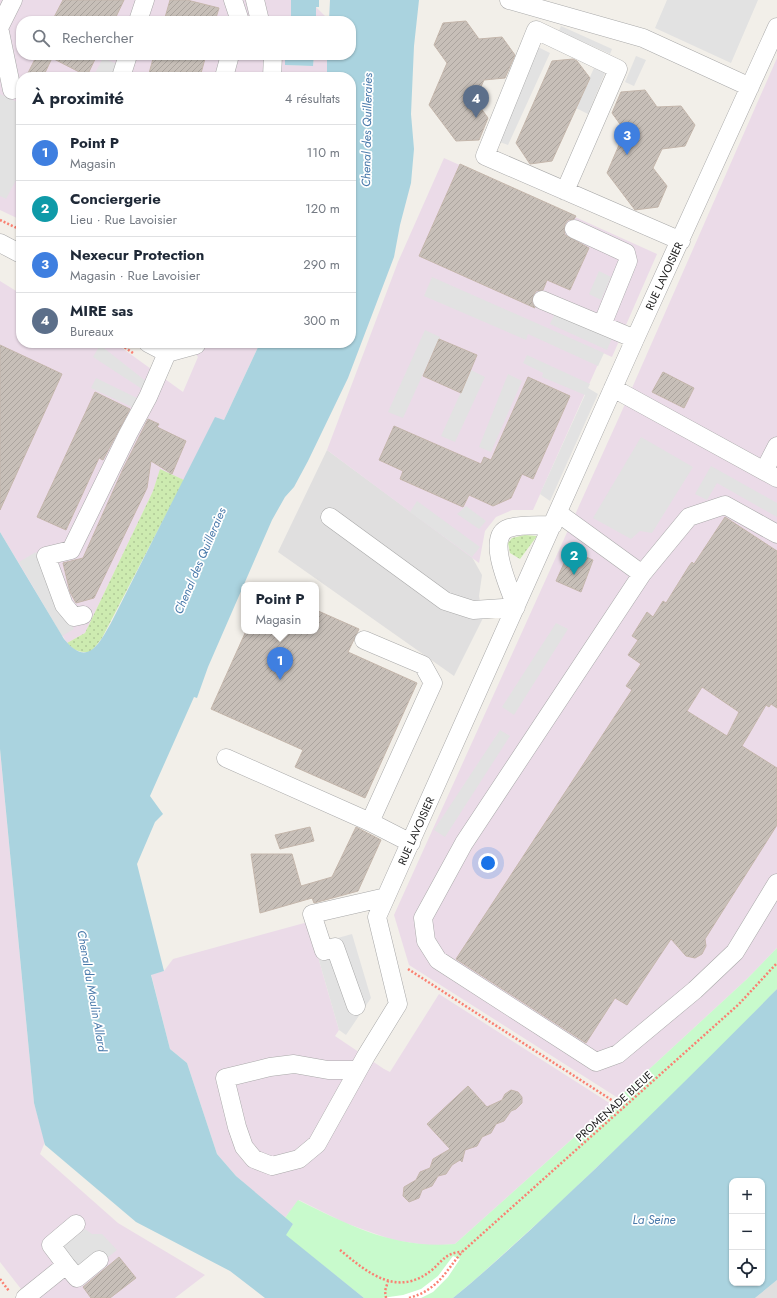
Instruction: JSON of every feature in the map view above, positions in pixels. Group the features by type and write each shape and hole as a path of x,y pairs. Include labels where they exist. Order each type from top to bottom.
{"street":[{"path":"12,90 1,24 13,0"},
{"path":"140,16 145,0"},
{"path":"233,0 238,16"},
{"path":"255,0 259,16"},
{"path":"509,0 643,38 750,87"},
{"name":"RUE LAVOISIER","path":"362,1063 328,1070 294,1064 270,1067 225,1078 237,1127 244,1147 254,1159 272,1166 299,1159 317,1144 362,1063 398,1004 378,917 613,388 777,27"},
{"path":"565,191 618,68 536,30 484,156 565,191 681,241"},
{"path":"123,72 126,60"},
{"path":"225,72 229,60"},
{"path":"272,72 273,60"},
{"path":"574,229 626,252 628,261 602,325"},
{"path":"0,243 16,251"},
{"path":"542,300 635,339"},
{"path":"158,348 167,353 185,348"},
{"path":"83,615 74,617 64,605 46,556 71,550 128,434 148,397 167,353"},
{"path":"613,388 770,474 777,446"},
{"path":"777,534 725,505 689,517 642,574 464,843 423,918 426,941 438,960 596,1062 618,1054 695,990 735,952 777,883"},
{"path":"330,518 445,601 473,610 516,607 499,557 499,540 508,528 555,519 642,574"},
{"path":"364,640 423,665 433,683 370,822"},
{"path":"226,758 370,822 411,842"},
{"path":"356,1006 335,947 324,951 312,914 386,897"},
{"path":"76,1224 52,1245 76,1278 99,1260"},
{"path":"17,1295 66,1265"}],"path":[{"path":"0,220 16,228"},
{"name":"PROMENADE BLEUE","path":"409,1298 422,1294 438,1283 462,1252 734,1009 777,963"},
{"path":"340,1250 361,1267 379,1278 396,1283 415,1279 431,1270 449,1254 454,1252 462,1252"},
{"path":"0,1279 17,1295"},
{"path":"386,1298 385,1291 388,1281"}],"shaded area":[{"path":"0,0 291,0 291,16 16,16 16,60 285,60 285,65 313,66 314,60 327,60 327,72 16,72 16,218 0,210"},
{"path":"667,0 758,0 731,63 655,28"},
{"path":"316,7 325,16 316,16"},
{"path":"561,26 612,49 610,54 559,31"},
{"path":"538,47 550,53 508,145 497,141"},
{"path":"636,56 646,60 634,86 625,82"},
{"path":"777,58 777,948 747,979 618,1098 409,965 394,915 621,413"},
{"path":"102,60 108,60 117,64 114,72 96,72"},
{"path":"594,68 605,73 588,114 576,108"},
{"path":"0,94 16,102 16,180 6,199 0,196"},
{"path":"444,158 657,254 612,357 603,353 533,510 512,510 496,517 485,531 479,563 327,450 398,262"},
{"path":"599,271 611,277 601,300 589,294"},
{"path":"432,277 604,353 598,366 528,334 526,340 424,296"},
{"path":"0,281 16,291 16,348 122,348 183,392 198,357 192,348 258,348 224,420 215,418 184,480 160,470 153,491 85,633 67,643 0,532"},
{"path":"555,313 612,338 607,350 550,324"},
{"path":"425,330 440,337 403,418 388,412"},
{"path":"98,348 104,348 147,382 142,389 93,357"},
{"path":"527,355 590,384 588,388 598,394 550,501 540,494 585,395 542,377 543,373 523,363"},
{"path":"471,370 485,377 455,442 441,436"},
{"path":"508,374 522,381 491,452 479,447"},
{"path":"96,378 139,399 134,408 91,388"},
{"path":"641,437 693,467 652,533 640,531 631,539 593,518"},
{"path":"327,450 472,557 482,575 479,596 483,618 454,676 278,552"},
{"path":"711,466 777,503 777,517 717,483 707,500 695,494"},
{"path":"417,501 480,547 472,557 410,512"},
{"path":"466,506 486,521 479,529 457,514"},
{"path":"36,552 74,629 62,636 19,562"},
{"path":"556,623 568,629 514,715 502,707"},
{"path":"500,730 510,736 445,837 434,830"},
{"path":"0,750 34,1103 45,1142 40,1154 118,1223 205,1275 175,1298 28,1298 0,1262"},
{"path":"308,922 339,1030 335,1036 384,1069 390,1072 439,994 611,1104 455,1244 432,1246 393,1240 345,1223 299,1200 285,1218 236,1176 217,1154 187,1063 170,1049 151,974 164,971 173,959"},
{"path":"308,922 327,941 352,934 371,998 346,1035 339,1030"},
{"path":"85,1229 92,1234 102,1234 117,1250 107,1258 101,1251 78,1268 62,1247"},
{"path":"777,1280 777,1298 755,1298"}],"green space":[{"path":"160,469 184,480 102,638 91,652 81,652 75,650 67,643 85,633 153,491"},
{"path":"525,535 537,536 520,559 510,553 508,543 512,538"},
{"path":"777,948 777,989 706,1063 553,1209 453,1298 364,1298 285,1235 293,1224 285,1218 298,1200 336,1219 374,1234 412,1243 433,1245 455,1244 618,1098 747,979"}],"water":[{"path":"291,0 319,0 319,7 316,7 316,16 291,16"},
{"path":"330,0 419,0 414,46 411,114 414,149 411,183 400,225 394,257 348,378 308,461 294,487 285,497 272,520 245,582 241,582 241,591 208,667 197,698 194,697 150,796 163,814 155,822 137,864 164,971 151,975 170,1049 187,1063 217,1154 236,1176 293,1224 286,1235 364,1298 265,1298 230,1271 136,1222 45,1145 34,1103 0,749 0,532 64,639 79,652 91,650 96,646 111,623 215,417 224,420 258,348 356,348 356,72 327,72 327,60 356,60 356,16 329,16"},
{"path":"285,60 314,60 313,66 285,65"},
{"name":"La Seine","path":"777,989 777,1280 755,1298 453,1298 507,1251 594,1170"}],"pier":[{"path":"453,1256 460,1259 448,1277 433,1292 421,1298 382,1298 403,1295 421,1289 438,1276"}],"building":[{"path":"63,0 124,0 116,16 55,16"},
{"path":"170,0 187,0 219,8 217,16 165,16"},
{"path":"466,21 479,39 502,37 515,55 505,78 484,80 475,100 488,118 479,140 456,141 429,105 447,63 434,45 443,23"},
{"path":"573,59 577,61 590,78 552,161 530,164 516,143 552,61"},
{"path":"34,60 51,60 45,72 28,72"},
{"path":"56,60 95,60 89,72 79,72"},
{"path":"153,60 205,60 201,72 149,72"},
{"path":"645,90 657,107 681,106 695,125 685,146 662,149 653,168 667,186 658,207 635,210 607,173 625,131 612,113 621,92"},
{"path":"460,164 576,216 574,219 568,220 565,224 565,235 589,248 570,290 547,280 543,290 536,291 533,296 532,302 535,308 419,256"},
{"path":"439,339 477,355 461,393 423,376"},
{"path":"0,345 62,374 0,510"},
{"path":"663,372 694,388 684,408 652,392"},
{"path":"528,377 570,396 533,479 522,474 511,498 493,506 469,495 463,507 400,479 403,471 379,460 394,426 481,464 484,457 491,460"},
{"path":"95,392 130,409 103,460 99,458 66,530 37,517"},
{"path":"148,419 159,424 157,427 186,441 172,474 151,461 147,488 94,598 76,603 70,592 63,563 83,558 123,469"},
{"path":"725,517 777,551 777,708 771,704 769,707 766,705 742,746 777,768 777,825 705,939 706,946 702,954 695,958 686,956 671,939 627,1005 615,998 586,1043 456,959 632,690 626,686 641,664 628,655 638,640 632,636 647,612 653,617 663,601 666,603 692,562 694,564","holes":["702,687 739,712 727,736 687,711"]},
{"path":"570,550 593,560 581,592 556,581"},
{"path":"319,611 359,629 348,652 417,683 365,798 295,767 303,750 211,709 245,634 319,634"},
{"path":"310,827 314,841 280,849 275,835"},
{"path":"356,827 381,840 358,891 314,903 312,898 260,913 251,854 292,854 301,886 332,877"},
{"path":"468,1086 487,1107 502,1100 505,1094 511,1090 518,1092 522,1097 522,1103 516,1109 511,1111 504,1121 496,1124 491,1133 482,1137 477,1146 465,1150 462,1162 460,1160 452,1165 446,1174 438,1176 432,1186 422,1190 419,1198 409,1202 403,1196 404,1187 416,1180 420,1172 430,1168 433,1159 450,1149 427,1124"},
{"path":"119,1257 136,1278 110,1298 91,1298 83,1287"}],"place":[{"name":"MIRE sas","path":"476,118"},
{"name":"Nexecur Protection","path":"627,155"},
{"name":"Conciergerie","path":"574,575"},
{"name":"Point P","path":"280,680"}],"water label":[{"name":"Chenal des Quilleraies","path":"367,130"},
{"name":"Chenal des Quilleraies","path":"200,561"},
{"name":"Chenal du Moulin Allard","path":"92,991"}]}
